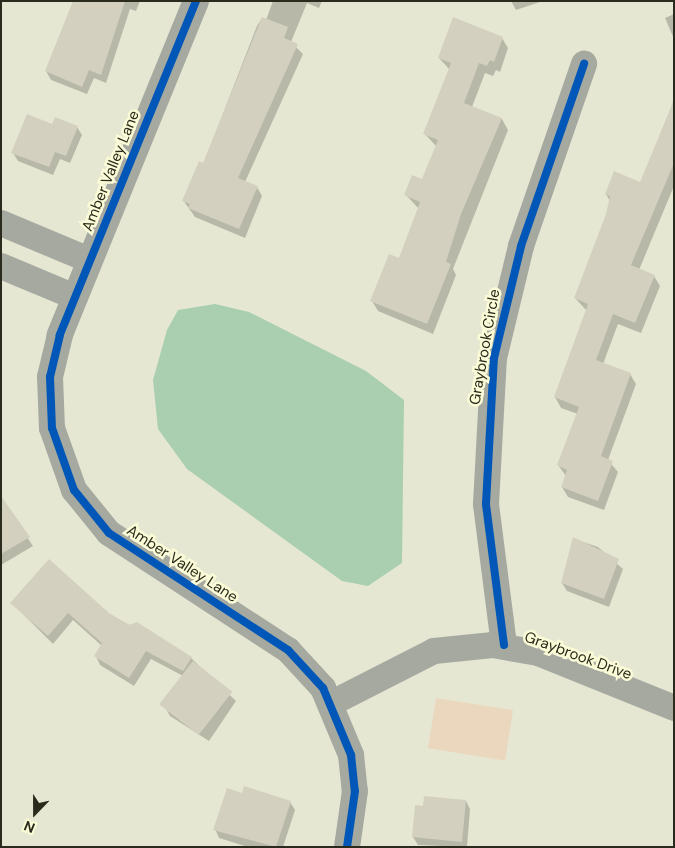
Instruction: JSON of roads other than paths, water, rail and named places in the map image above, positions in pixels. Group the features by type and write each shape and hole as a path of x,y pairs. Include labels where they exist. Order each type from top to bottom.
{"street":[{"name":"Amber Valley Lane","path":"196,1 89,260 55,353 50,401 59,453 79,499 109,533 136,553 288,650 332,703 349,745 354,782 347,847"},
{"name":"Graybrook Circle","path":"504,645 486,504 491,381 512,276 584,64"},
{"path":"1,223 89,260"},
{"path":"1,266 75,297"},
{"name":"Graybrook Drive","path":"332,703 434,651 504,645 538,653 674,708"}]}
